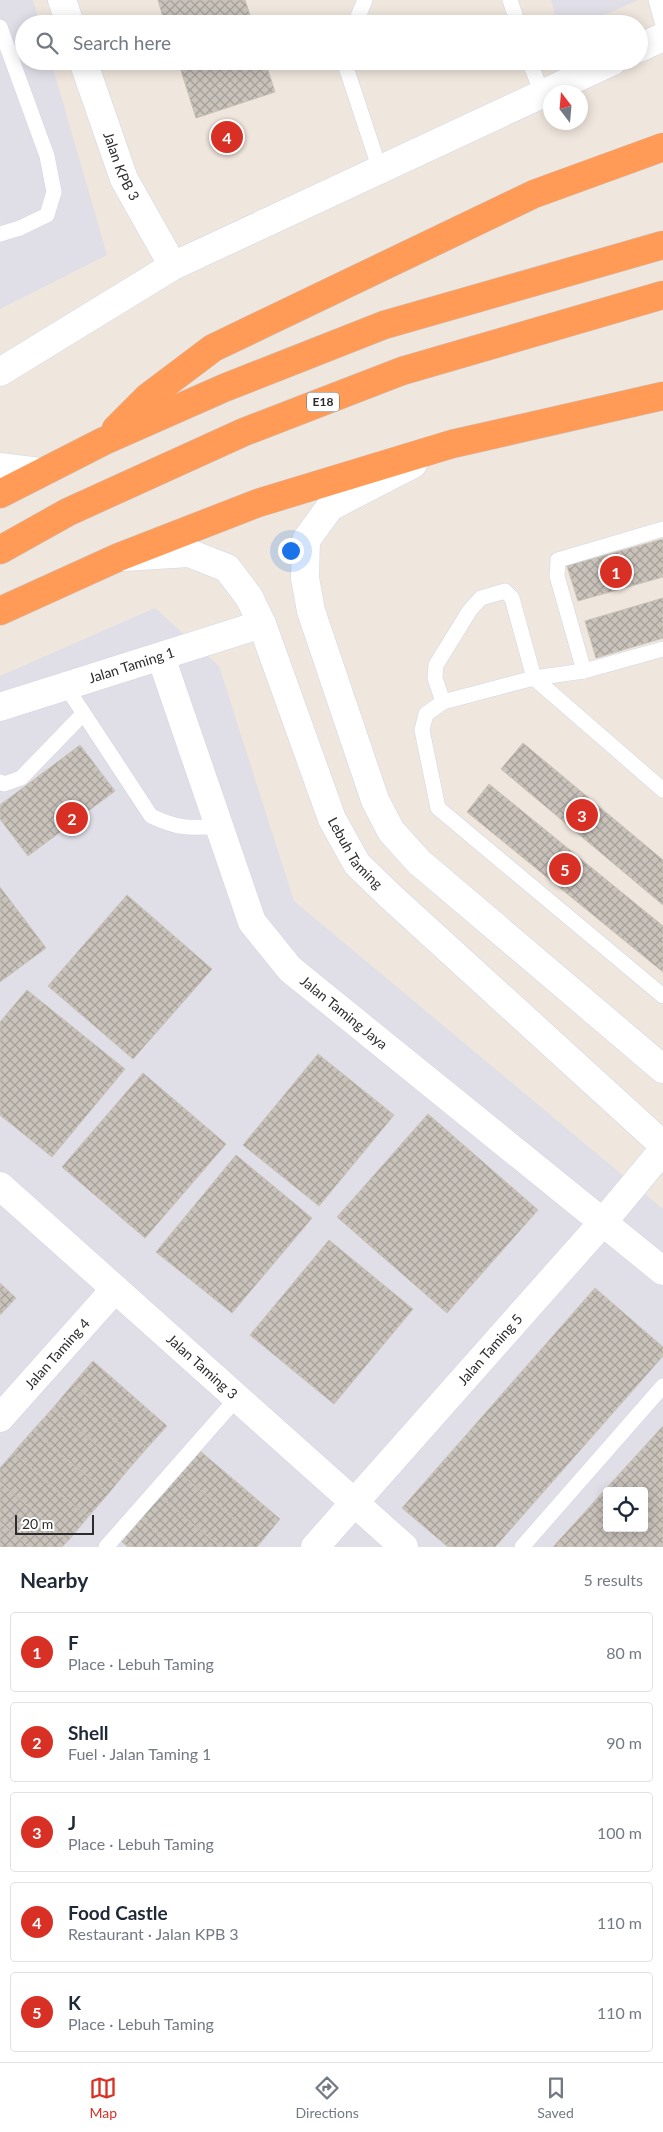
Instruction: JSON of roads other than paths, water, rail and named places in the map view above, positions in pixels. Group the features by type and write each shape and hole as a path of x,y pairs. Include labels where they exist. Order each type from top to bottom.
{"highway":[{"path":"104,441 148,397 213,348 534,194 663,147"},
{"path":"0,494 104,441 224,388 384,325 663,245"},
{"name":"E18","path":"0,550 68,512 226,440 402,371 663,295"},
{"path":"0,611 119,557 258,503 452,444 663,396"}],"street":[{"path":"62,0 67,15"},
{"path":"648,44 663,37"},
{"name":"Jalan KPB 3","path":"86,70 124,179 173,266"},
{"path":"563,85 594,70"},
{"path":"0,372 173,266 543,95"},
{"path":"452,444 330,507 306,540 305,578 311,611 344,713 375,800 392,831 419,862 663,1070"},
{"path":"0,467 40,472"},
{"name":"Lebuh Taming","path":"119,557 188,554 227,568 249,597 262,624 332,819 357,864 663,1145"},
{"name":"Jalan Taming 1","path":"0,708 66,685 262,624"},
{"name":"Jalan Taming Jaya","path":"161,657 252,922 290,969 663,1270"},
{"name":"Jalan Taming 5","path":"315,1547 603,1222 663,1150"},
{"name":"Jalan Taming 3","path":"0,1186 404,1547"},
{"name":"Jalan Taming 4","path":"0,1418 115,1289"}],"lane":[{"path":"359,15 365,0"},
{"path":"510,0 515,15"},
{"path":"656,0 663,25"},
{"path":"0,27 15,68"},
{"path":"0,234 20,228 47,215 54,192 47,156 16,70"},
{"path":"347,70 380,170"},
{"path":"533,70 543,95"},
{"path":"584,671 557,576 558,560 663,529"},
{"path":"443,702 436,678 436,665 470,610 481,598 505,591 512,598 534,678 663,790"},
{"path":"663,649 584,671 534,678 443,702 426,714 422,730 438,808 663,996"},
{"path":"66,685 83,714 151,816 170,825 198,828 218,826"},
{"path":"0,782 4,784 21,778 83,714"},
{"path":"522,1547 663,1386"},
{"path":"106,1547 237,1398"}],"place":[{"name":"Food Castle","path":"227,137"},
{"name":"F","path":"616,572"},
{"name":"J","path":"582,815"},
{"name":"Shell","path":"72,818"},
{"name":"K","path":"565,869"}]}
